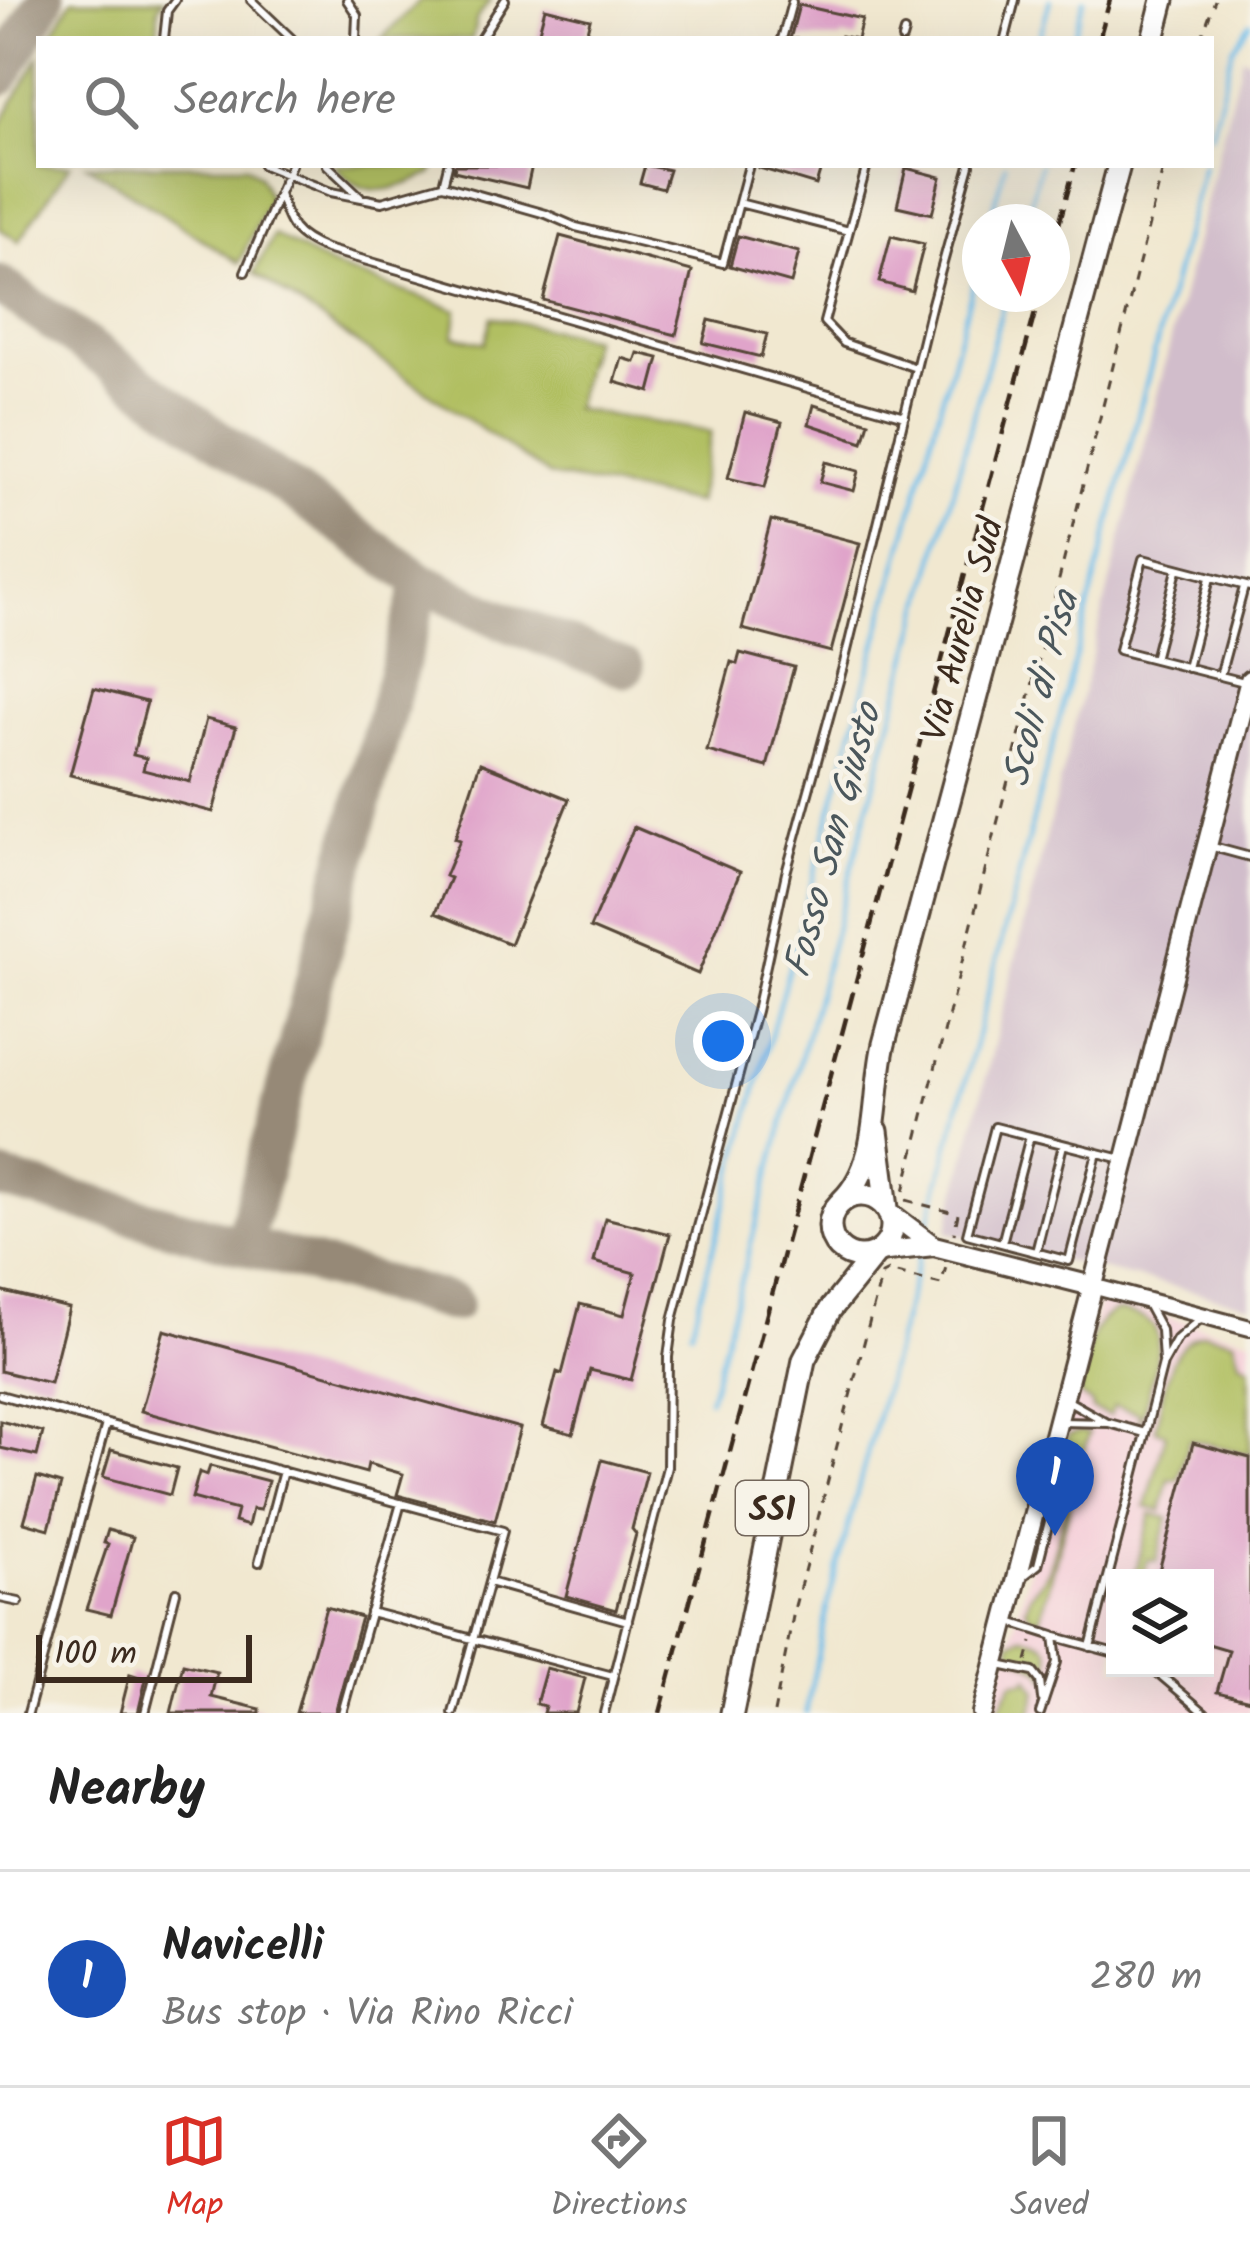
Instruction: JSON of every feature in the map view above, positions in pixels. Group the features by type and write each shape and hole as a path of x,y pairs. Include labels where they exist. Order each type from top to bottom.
{"main road":[{"path":"1154,36 1163,0"},
{"name":"Via Aurelia Sud","path":"874,1111 884,1044 1118,168"},
{"name":"SS1","path":"830,1310 836,1280 831,1218 861,1176 874,1111"},
{"name":"SS1","path":"732,1713 801,1372 830,1310 892,1232 874,1111"},
{"path":"842,1201 863,1194 877,1198 888,1210"},
{"path":"832,1237 851,1255 876,1253"}],"street":[{"path":"982,1713 1208,846 1240,745 1250,682"},
{"path":"888,1210 934,1246"},
{"path":"876,1253 934,1246 1250,1328"}],"lane":[{"path":"164,36 167,11 175,0"},
{"path":"250,0 289,36"},
{"path":"347,0 357,15 356,36"},
{"path":"482,36 505,0"},
{"path":"1006,36 1015,0"},
{"path":"783,36 792,2"},
{"path":"269,168 382,202 443,185 576,227 723,263 748,168"},
{"path":"245,272 290,168"},
{"path":"329,168 363,198"},
{"path":"443,185 447,168"},
{"path":"866,168 824,322 844,343 916,368"},
{"path":"604,1713 667,1467 673,1320 969,168"},
{"path":"279,193 289,225 308,242 326,249 905,416"},
{"path":"739,203 849,231"},
{"path":"1220,676 1247,586 1143,559 1119,650 1187,668 1220,676 1250,682"},
{"path":"1154,659 1178,568"},
{"path":"1187,668 1211,577"},
{"path":"1208,846 1250,857"},
{"path":"1097,1153 1069,1261 967,1234 995,1127 1126,1160"},
{"path":"1002,1243 1030,1136"},
{"path":"1036,1252 1064,1144"},
{"path":"1090,1646 1163,1364 1162,1330 1145,1301"},
{"path":"1163,1364 1178,1339 1204,1316"},
{"path":"0,1395 503,1531 453,1713"},
{"path":"1065,1400 1109,1424"},
{"path":"1058,1421 1109,1424 1145,1433"},
{"path":"28,1713 106,1424"},
{"path":"259,1562 283,1471"},
{"path":"342,1713 401,1503"},
{"path":"489,1582 628,1621"},
{"path":"145,1713 176,1592"},
{"path":"0,1598 19,1602"},
{"path":"370,1612 614,1676"},
{"path":"1006,1621 1106,1650"},
{"path":"1040,1713 1057,1662 1054,1636"},
{"path":"994,1664 1033,1672 1040,1681 1042,1703"},
{"path":"1163,1677 1205,1713"}],"path":[{"path":"1202,36 1215,0"},
{"path":"954,1236 958,1214 905,1199 909,1160 1163,168"},
{"path":"774,1713 795,1606 882,1274 895,1272 941,1284 948,1262"},
{"path":"1027,1663 1034,1636"}],"shaded area":[{"path":"1242,57 1250,59 1250,1305 947,1232"},
{"path":"1100,1300 1250,1339 1250,1713 992,1713"}],"green space":[{"path":"72,0 164,0 158,7 158,36 51,36"},
{"path":"421,0 491,0 477,18 473,36 384,36"},
{"path":"36,62 36,168 68,168 19,241 0,229 0,125"},
{"path":"92,168 250,168 260,176 269,198 239,263"},
{"path":"337,168 434,168 432,174 405,185 380,190 346,177"},
{"path":"274,235 331,266 457,310 454,336 485,343 492,317 592,338 574,409 711,432 697,503 550,476 254,273"},
{"path":"1118,1311 1144,1318 1158,1339 1139,1424 1139,1413 1114,1406 1110,1416 1092,1409 1079,1395 1094,1334 1100,1323"},
{"path":"1205,1333 1234,1340 1240,1361 1249,1365 1250,1454 1189,1439 1178,1480 1169,1479 1161,1511 1146,1507 1166,1434 1155,1429 1169,1371 1182,1347"},
{"path":"1089,1433 1040,1620 1026,1609 1049,1570 1068,1498 1063,1455 1068,1435"},
{"path":"1151,1514 1168,1518 1156,1561 1148,1559 1145,1569 1136,1569"},
{"path":"1023,1637 1040,1641 1048,1649 1047,1679 1041,1670 1012,1654 1011,1642"},
{"path":"1028,1677 1037,1691 1032,1713 996,1713 1013,1682"}],"building":[{"path":"799,5 862,19 858,36 791,36"},
{"path":"545,8 590,19 586,36 538,36"},
{"path":"454,168 531,168 527,188"},
{"path":"644,168 669,170 663,189 640,183"},
{"path":"759,168 821,168 816,185"},
{"path":"906,168 941,177 932,214 897,206"},
{"path":"560,236 692,271 676,335 543,300"},
{"path":"738,236 799,252 791,283 730,266"},
{"path":"891,236 924,244 912,291 879,282"},
{"path":"709,320 767,334 761,357 703,343"},
{"path":"638,353 659,358 650,392 615,382 622,358 635,362"},
{"path":"814,405 869,422 863,442 809,424"},
{"path":"745,412 782,422 765,487 728,478"},
{"path":"826,462 859,471 854,491 820,482"},
{"path":"771,520 860,543 831,652 742,629"},
{"path":"740,653 794,667 767,767 707,751 731,662 737,664"},
{"path":"94,688 147,702 133,755 146,758 143,770 190,782 206,719 236,727 213,812 70,775"},
{"path":"480,763 569,799 510,944 435,913 450,878 445,876 460,840 455,838"},
{"path":"634,827 740,872 698,974 590,928"},
{"path":"605,1218 670,1234 631,1380 590,1370 573,1434 543,1426 580,1304 624,1315 635,1273 594,1262"},
{"path":"0,1291 69,1308 50,1383 0,1371"},
{"path":"164,1330 520,1428 495,1521 397,1495 403,1474 368,1464 366,1473 141,1411"},
{"path":"0,1421 43,1432 37,1456 0,1448"},
{"path":"1193,1443 1250,1458 1250,1700 1217,1692 1229,1650 1214,1646 1214,1569 1159,1569"},
{"path":"111,1450 177,1468 170,1495 103,1477"},
{"path":"602,1460 647,1472 616,1610 566,1596"},
{"path":"210,1466 268,1481 260,1510 252,1509 248,1526 234,1522 237,1510 192,1498 199,1472 207,1475"},
{"path":"37,1477 61,1484 49,1529 24,1522"},
{"path":"108,1530 133,1537 111,1615 86,1609 108,1544 104,1543"},
{"path":"326,1607 361,1617 335,1713 296,1713"},
{"path":"183,1664 217,1672 211,1697 260,1709 260,1713 171,1713"},
{"path":"546,1668 585,1678 576,1713 543,1713 545,1706 536,1704"},
{"path":"130,1674 146,1679 138,1713 120,1713"}],"waterway":[{"path":"1040,36 1050,0"},
{"name":"Fosso San Giusto","path":"1074,36 1084,0"},
{"name":"Scoli di Pisa","path":"1214,122 1233,48 1250,23"},
{"path":"995,204 1004,168"},
{"name":"Fosso San Giusto","path":"1030,204 1039,168"},
{"name":"Scoli di Pisa","path":"928,1225 1202,168"},
{"path":"691,1331 966,312"},
{"name":"Fosso San Giusto","path":"709,1400 1001,312"},
{"path":"806,1713 827,1607 920,1253"}],"taxiway":[{"path":"0,77 45,0"},
{"path":"0,285 422,582 497,618 625,668"},
{"path":"243,1245 422,582"},
{"path":"0,1179 453,1303"}],"railway":[{"path":"1100,36 1110,0"},
{"path":"1064,204 1074,168"},
{"path":"660,1713 1035,312"}],"place":[{"name":"Navicelli","path":"1055,1536"}]}
